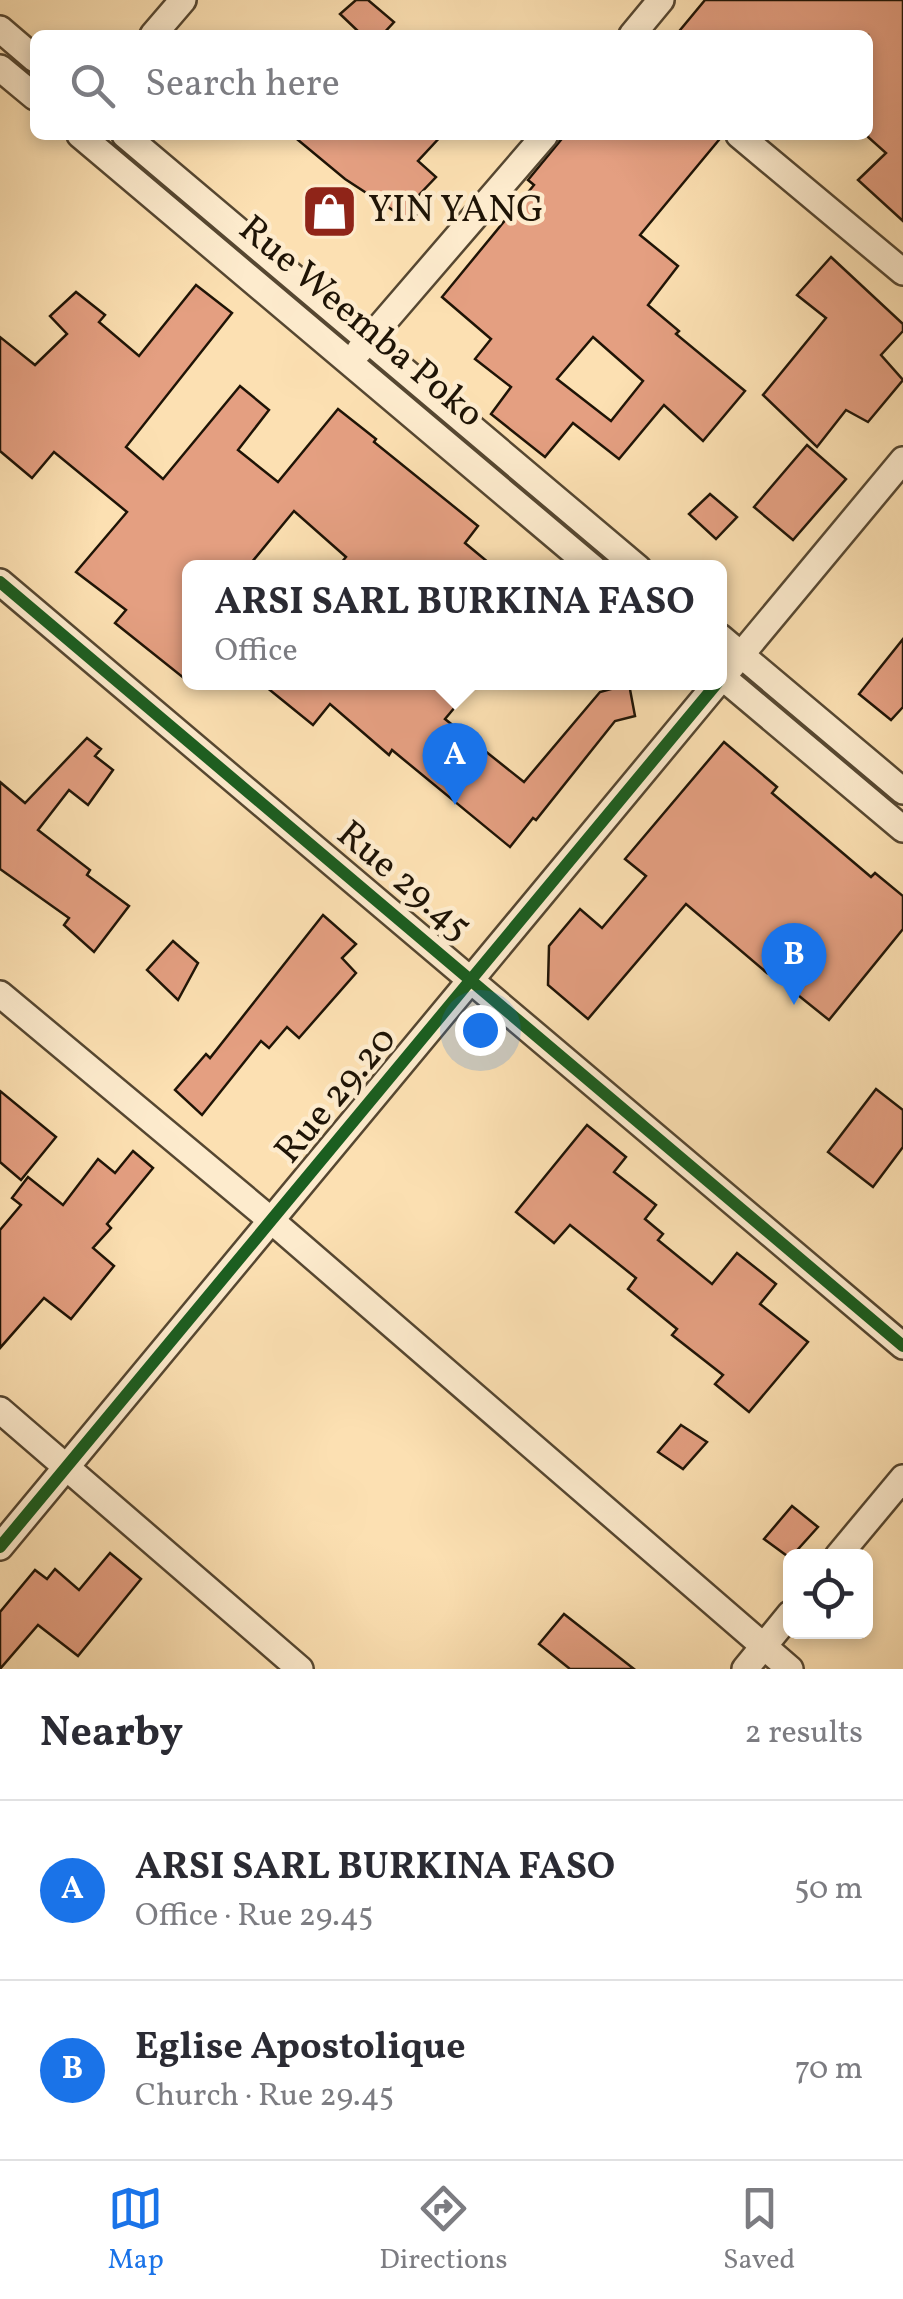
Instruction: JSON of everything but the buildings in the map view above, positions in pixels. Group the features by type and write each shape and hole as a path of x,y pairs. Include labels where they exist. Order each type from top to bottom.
{"street":[{"path":"157,30 183,0"},
{"path":"636,30 661,0"},
{"path":"0,29 30,55"},
{"path":"0,68 30,94"},
{"name":"Rue Weemba Poko","path":"86,140 584,560"},
{"name":"Rue Weemba Poko","path":"131,140 629,560"},
{"path":"349,362 541,140"},
{"path":"745,140 903,272"},
{"name":"Rue 29.20","path":"727,671 903,460"},
{"name":"Rue 29.45","path":"0,582 903,1346"},
{"path":"727,643 903,792"},
{"path":"727,685 903,829"},
{"name":"Rue 29.20","path":"0,1547 711,690"},
{"path":"0,994 272,1222 790,1669"},
{"path":"0,1410 300,1669"},
{"path":"844,1549 903,1478"},
{"path":"745,1669 783,1623"}],"cycle path":[{"path":"0,582 903,1346"},
{"path":"0,1547 711,690"}],"place":[{"name":"YIN YANG","path":"329,211"},
{"name":"ARSI SARL BURKINA FASO","path":"455,805"},
{"name":"Eglise Apostolique","path":"794,1005"}]}
